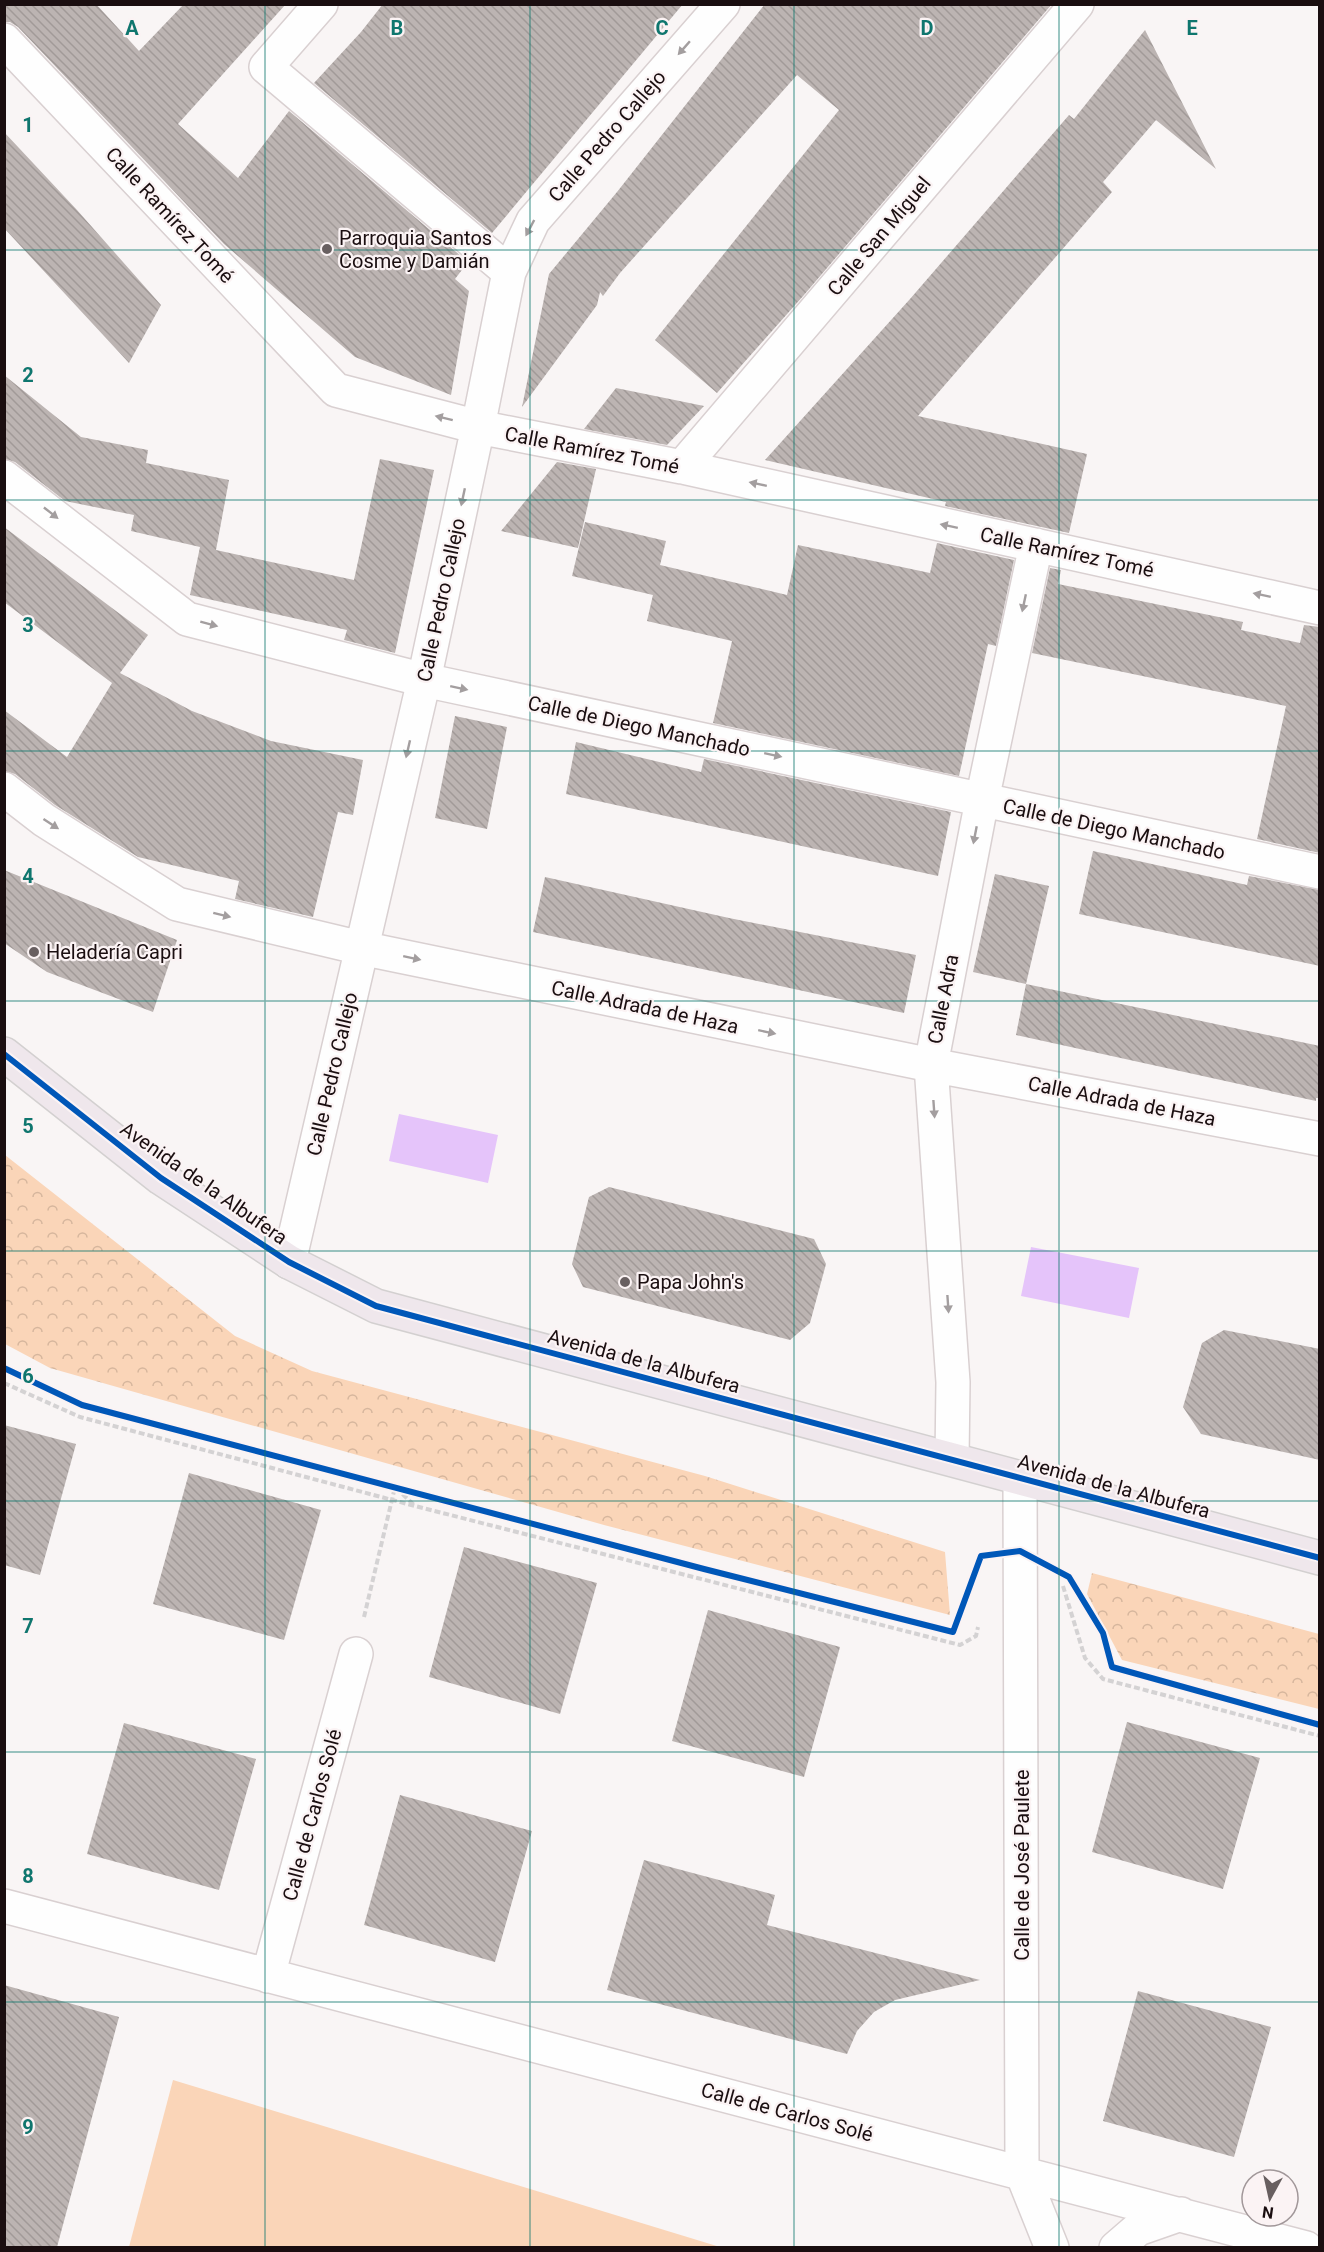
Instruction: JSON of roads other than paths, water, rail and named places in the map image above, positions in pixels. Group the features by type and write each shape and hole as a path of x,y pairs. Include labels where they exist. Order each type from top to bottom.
{"main road":[{"name":"Avenida de la Albufera","path":"10,1060 161,1178 289,1262 376,1306 1320,1558"}],"street":[{"path":"321,4 266,67 509,272"},
{"name":"Calle Pedro Callejo","path":"289,1262 424,680 509,272 533,221 723,4"},
{"name":"Calle San Miguel","path":"682,468 1077,4"},
{"name":"Calle Ramírez Tomé","path":"4,40 336,390 478,427 682,468 1320,608"},
{"name":"Calle de Diego Manchado","path":"4,477 187,619 424,680 1320,873"},
{"name":"Calle Adra","path":"952,1459 954,1382 930,1065 982,800 1036,545"},
{"name":"Calle Adrada de Haza","path":"4,789 44,820 177,904 361,948 930,1065 1320,1138"},
{"name":"Calle de José Paulete","path":"1020,1477 1022,2173 1052,2247"},
{"name":"Calle de Carlos Solé","path":"268,1976 356,1654"},
{"name":"Calle de Carlos Solé","path":"4,1906 1306,2247"},
{"path":"1116,2247 1138,2229 1181,2214"}],"place":[{"name":"Parroquia Santos Cosme y Damián","path":"327,249"},
{"name":"Heladería Capri","path":"34,952"},
{"name":"Papa John's","path":"625,1282"}]}
